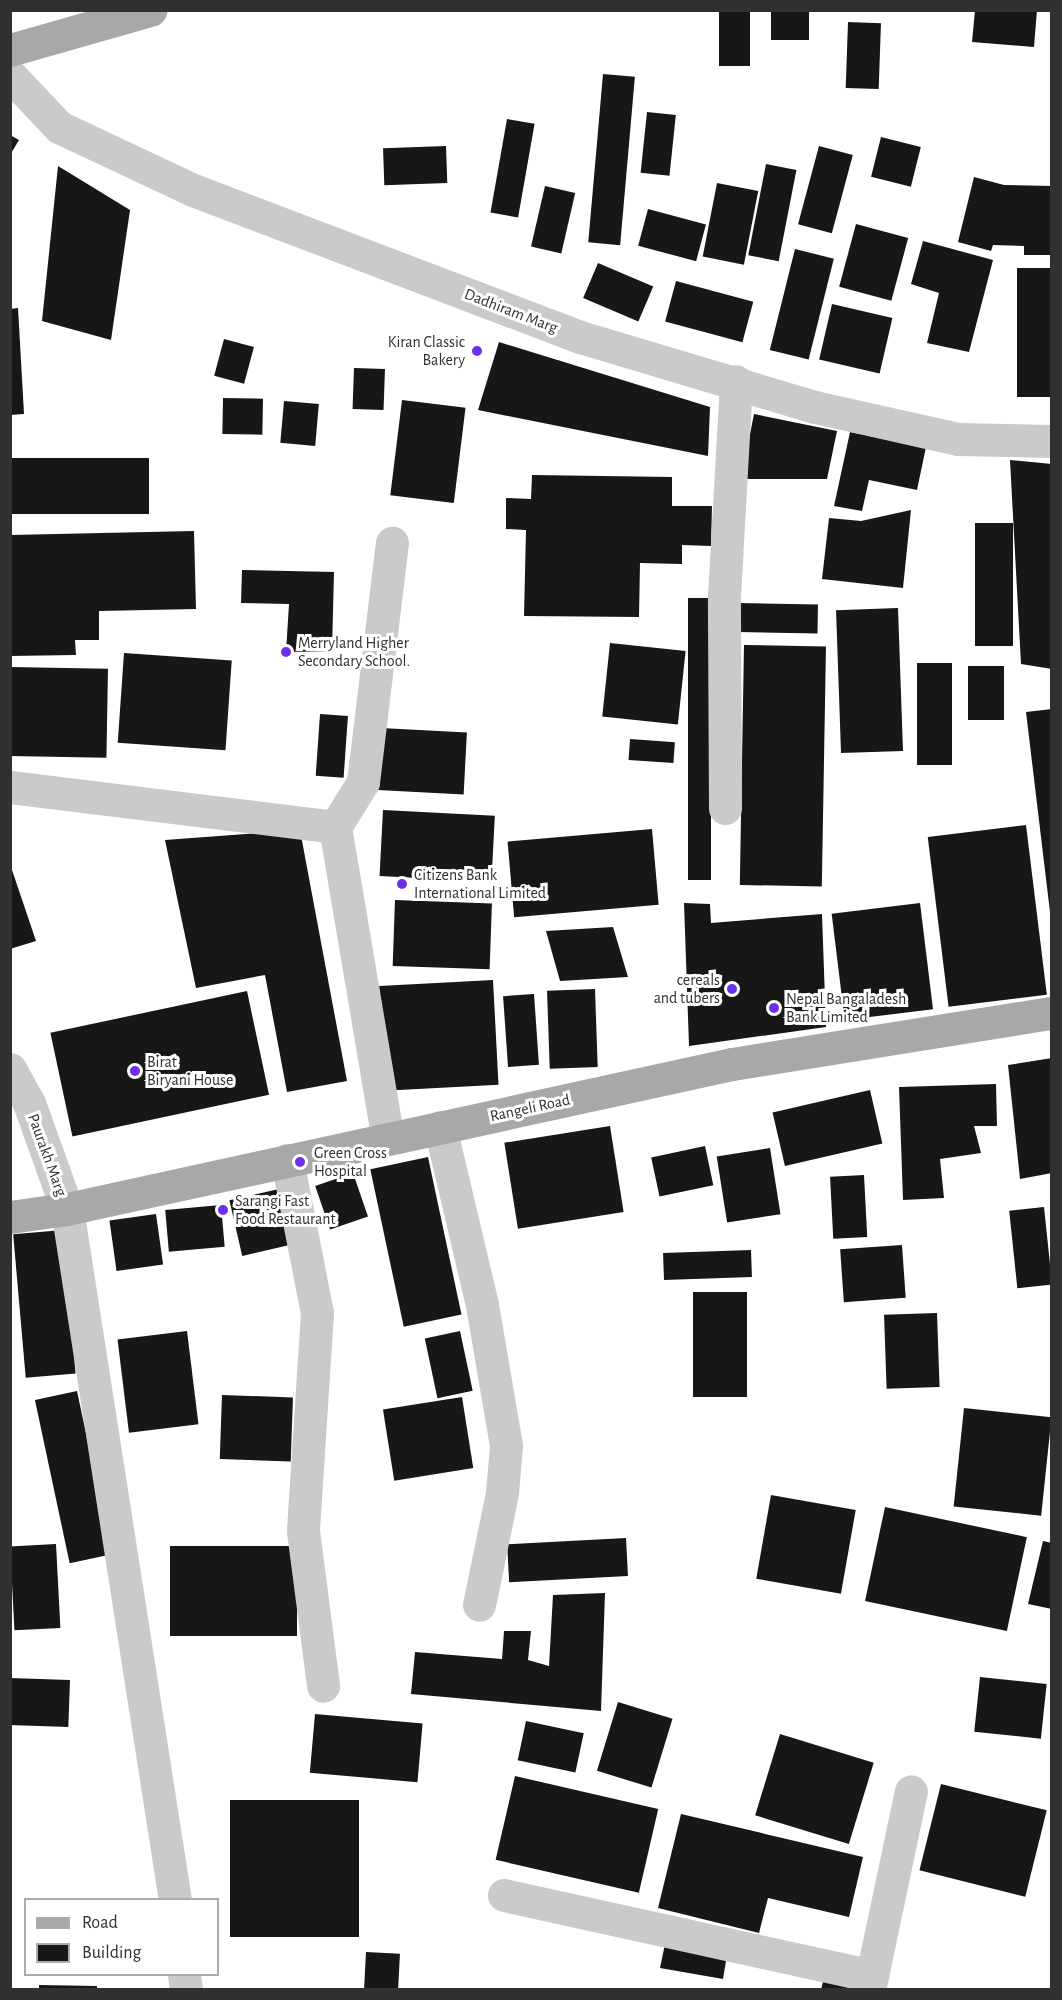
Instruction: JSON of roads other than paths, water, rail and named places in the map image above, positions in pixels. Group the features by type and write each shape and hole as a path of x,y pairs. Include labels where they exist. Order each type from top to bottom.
{"main road":[{"path":"10,50 150,10"},
{"name":"Rangeli Road","path":"10,1217 67,1209 732,1064 1052,1013"}],"street":[{"name":"Dadhiram Marg","path":"10,75 59,127 194,190 580,337 736,381 815,407 958,439 1052,441"},
{"path":"725,808 724,596 736,381"},
{"path":"388,1138 335,827 363,782 392,543"},
{"path":"10,787 335,827"},
{"name":"Paurakh Marg","path":"10,1069 29,1103 67,1209 175,1898"},
{"path":"440,1127 482,1305 506,1446 502,1493 479,1605"},
{"path":"287,1160 318,1313 303,1531 323,1686"},
{"path":"504,1895 870,1983 911,1791"}],"place":[{"name":"Kiran Classic Bakery","path":"477,351"},
{"name":"Merryland Higher Secondary School.","path":"286,652"},
{"name":"Citizens Bank International Limited","path":"402,884"},
{"name":"cereals and tubers","path":"732,989"},
{"name":"Nepal Bangaladesh Bank Limited","path":"774,1008"},
{"name":"Birat Biryani House","path":"135,1071"},
{"name":"Green Cross Hospital","path":"300,1162"},
{"name":"Sarangi Fast Food Restaurant","path":"223,1210"}]}
